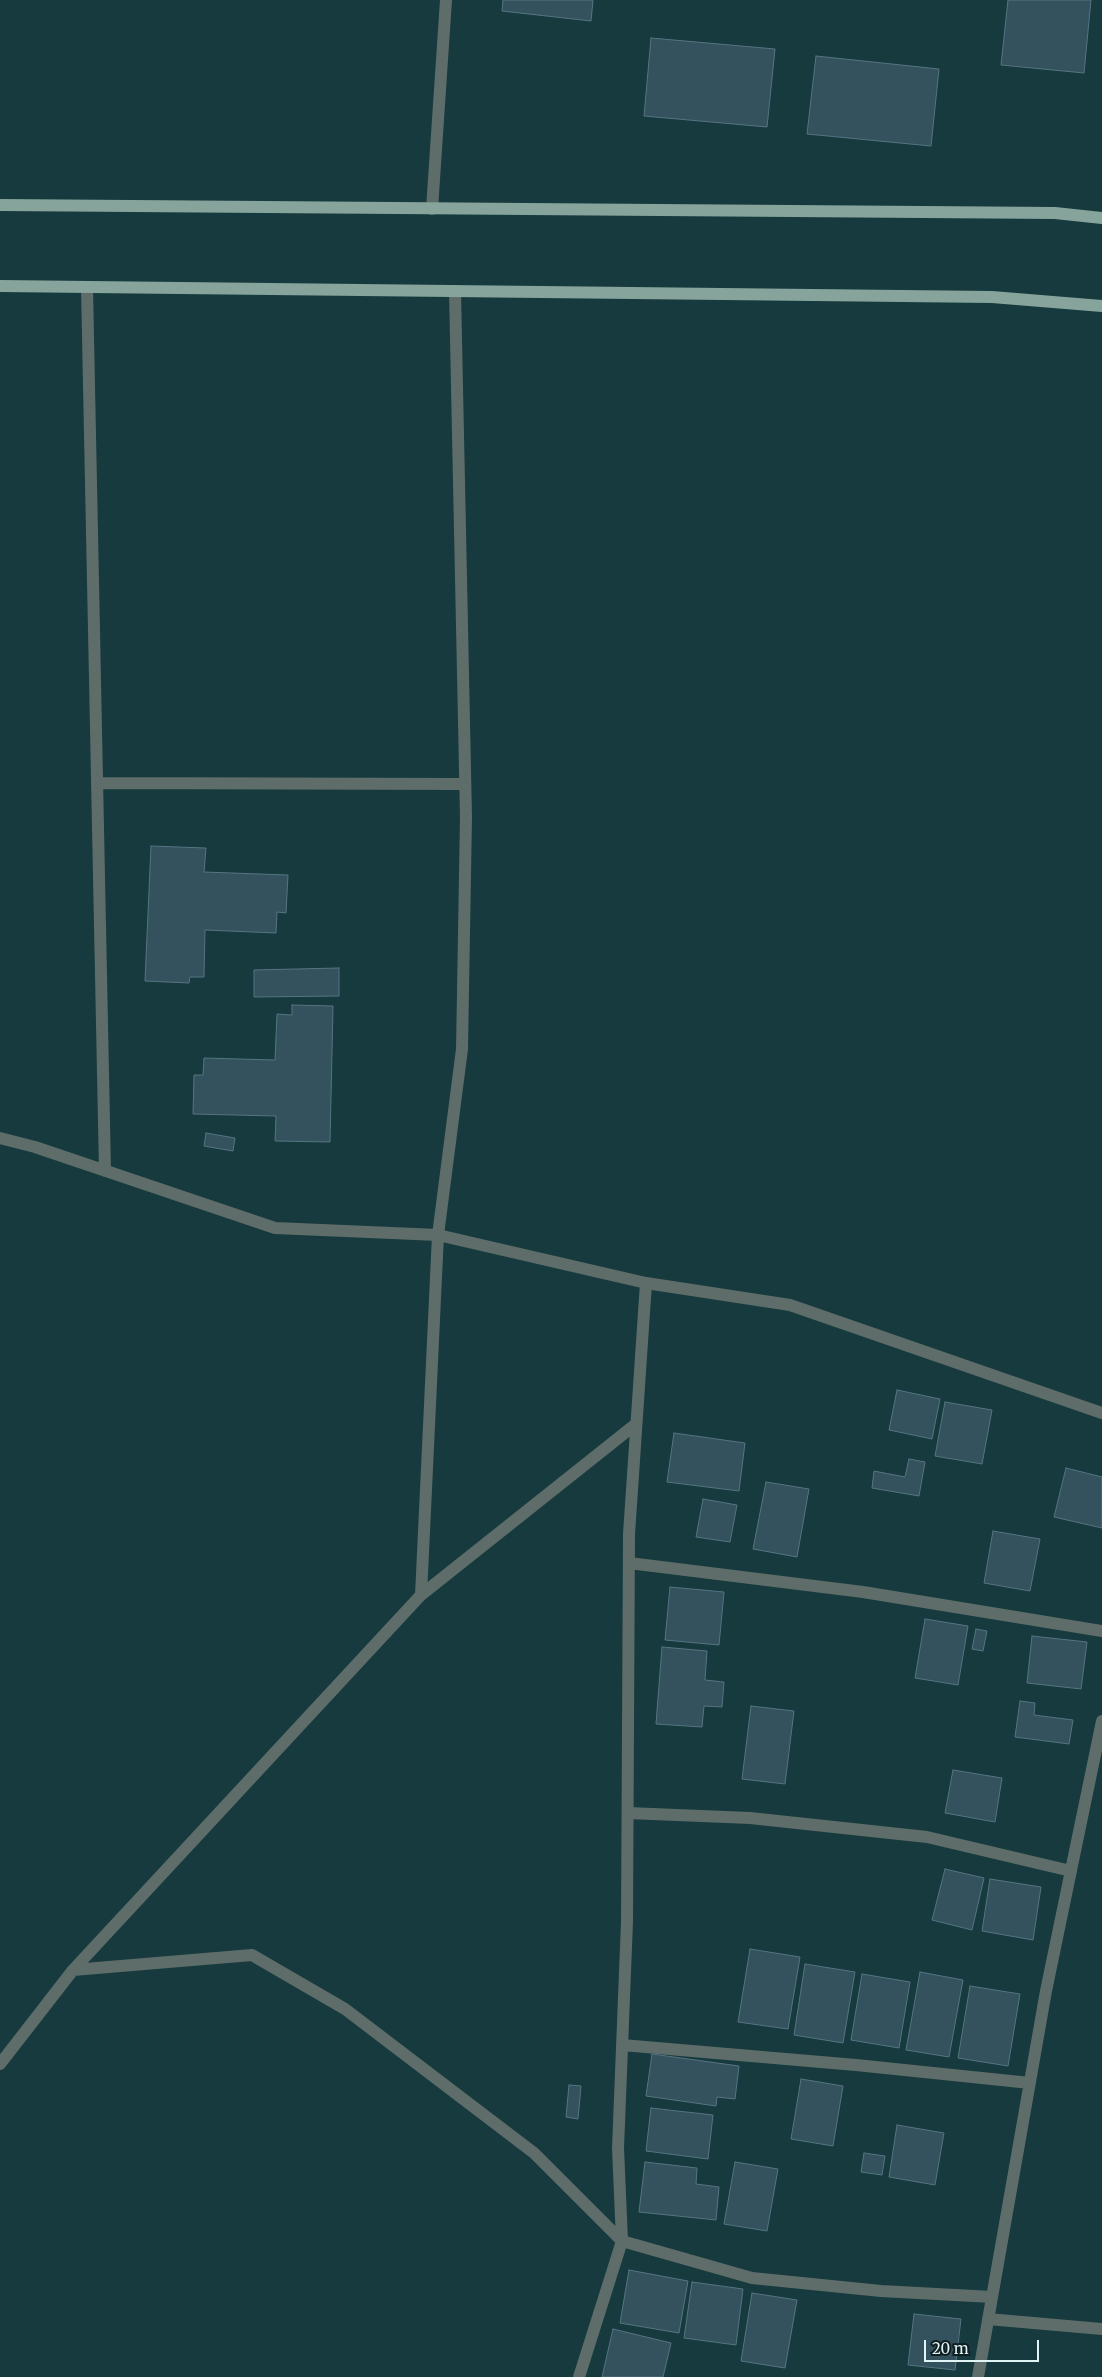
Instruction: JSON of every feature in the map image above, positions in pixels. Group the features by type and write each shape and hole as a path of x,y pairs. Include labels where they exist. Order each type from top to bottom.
{"main road":[{"path":"0,205 1055,213 1102,218"},
{"path":"0,286 992,297 1102,306"}],"street":[{"path":"432,209 446,0"},
{"path":"87,287 105,1171"},
{"path":"421,1595 438,1235 462,1049 465,784 455,291"},
{"path":"98,783 465,784"},
{"path":"0,1138 275,1228 438,1235 646,1283 790,1305 1102,1412"},
{"path":"579,2377 622,2241 618,2148 628,1813 630,1562 636,1424 646,1283"},
{"path":"0,2064 73,1970 421,1595 636,1424"},
{"path":"630,1562 863,1592 1102,1631"},
{"path":"978,2377 1030,2083 1102,1722"},
{"path":"628,1813 750,1818 927,1837 1071,1870"},
{"path":"73,1970 252,1955 345,2009 534,2153 622,2241 752,2278 881,2291 992,2297"},
{"path":"622,2045 856,2065 1030,2083"},
{"path":"988,2319 1102,2329"}],"building":[{"path":"503,0 593,0 591,21 502,11"},
{"path":"1008,0 1091,0 1084,73 1001,65"},
{"path":"651,38 775,49 767,127 644,116"},
{"path":"816,56 939,69 931,146 807,134"},
{"path":"151,846 206,848 204,872 288,875 286,913 277,912 276,933 205,930 204,977 190,977 189,983 145,981"},
{"path":"339,968 339,996 254,997 254,970"},
{"path":"292,1005 333,1006 330,1142 275,1141 276,1116 193,1114 194,1075 203,1075 204,1058 275,1060 277,1014 292,1015"},
{"path":"206,1133 235,1138 233,1151 204,1146"},
{"path":"897,1390 940,1399 932,1439 889,1430"},
{"path":"945,1402 992,1410 982,1464 935,1456"},
{"path":"674,1433 745,1443 739,1491 667,1482"},
{"path":"909,1459 925,1462 919,1496 872,1488 874,1471 905,1477"},
{"path":"1066,1468 1102,1477 1102,1528 1054,1517"},
{"path":"766,1482 809,1489 797,1557 753,1549"},
{"path":"703,1499 737,1505 730,1542 696,1537"},
{"path":"993,1531 1040,1539 1030,1591 984,1583"},
{"path":"670,1587 724,1592 719,1645 665,1640"},
{"path":"925,1619 968,1626 958,1685 915,1678"},
{"path":"976,1629 987,1631 983,1651 972,1649"},
{"path":"1032,1636 1087,1642 1081,1689 1027,1683"},
{"path":"662,1647 707,1651 705,1680 724,1682 722,1707 704,1706 702,1727 656,1724"},
{"path":"1020,1701 1035,1703 1034,1715 1073,1720 1069,1744 1015,1737"},
{"path":"751,1706 794,1711 785,1784 742,1779"},
{"path":"953,1770 1002,1778 995,1822 945,1813"},
{"path":"945,1869 984,1878 972,1930 932,1920"},
{"path":"990,1879 1041,1887 1033,1940 982,1931"},
{"path":"750,1949 800,1957 788,2029 738,2022"},
{"path":"805,1964 855,1972 843,2043 794,2035"},
{"path":"920,1972 963,1980 949,2057 906,2050"},
{"path":"862,1974 910,1982 899,2048 851,2040"},
{"path":"970,1986 1020,1994 1008,2066 958,2058"},
{"path":"652,2054 739,2066 735,2099 717,2097 716,2106 646,2096"},
{"path":"801,2079 843,2086 833,2146 791,2139"},
{"path":"569,2085 581,2086 578,2119 566,2117"},
{"path":"651,2108 713,2115 708,2159 646,2151"},
{"path":"897,2125 944,2133 935,2185 889,2177"},
{"path":"864,2153 885,2156 882,2175 861,2172"},
{"path":"645,2162 697,2168 696,2184 719,2187 716,2220 639,2212"},
{"path":"735,2162 778,2169 767,2231 724,2224"},
{"path":"629,2270 688,2281 679,2333 620,2323"},
{"path":"692,2282 743,2289 736,2345 684,2338"},
{"path":"752,2293 797,2300 785,2368 741,2361"},
{"path":"914,2314 961,2319 955,2370 908,2365"},
{"path":"613,2329 671,2343 663,2377 602,2377"}]}
